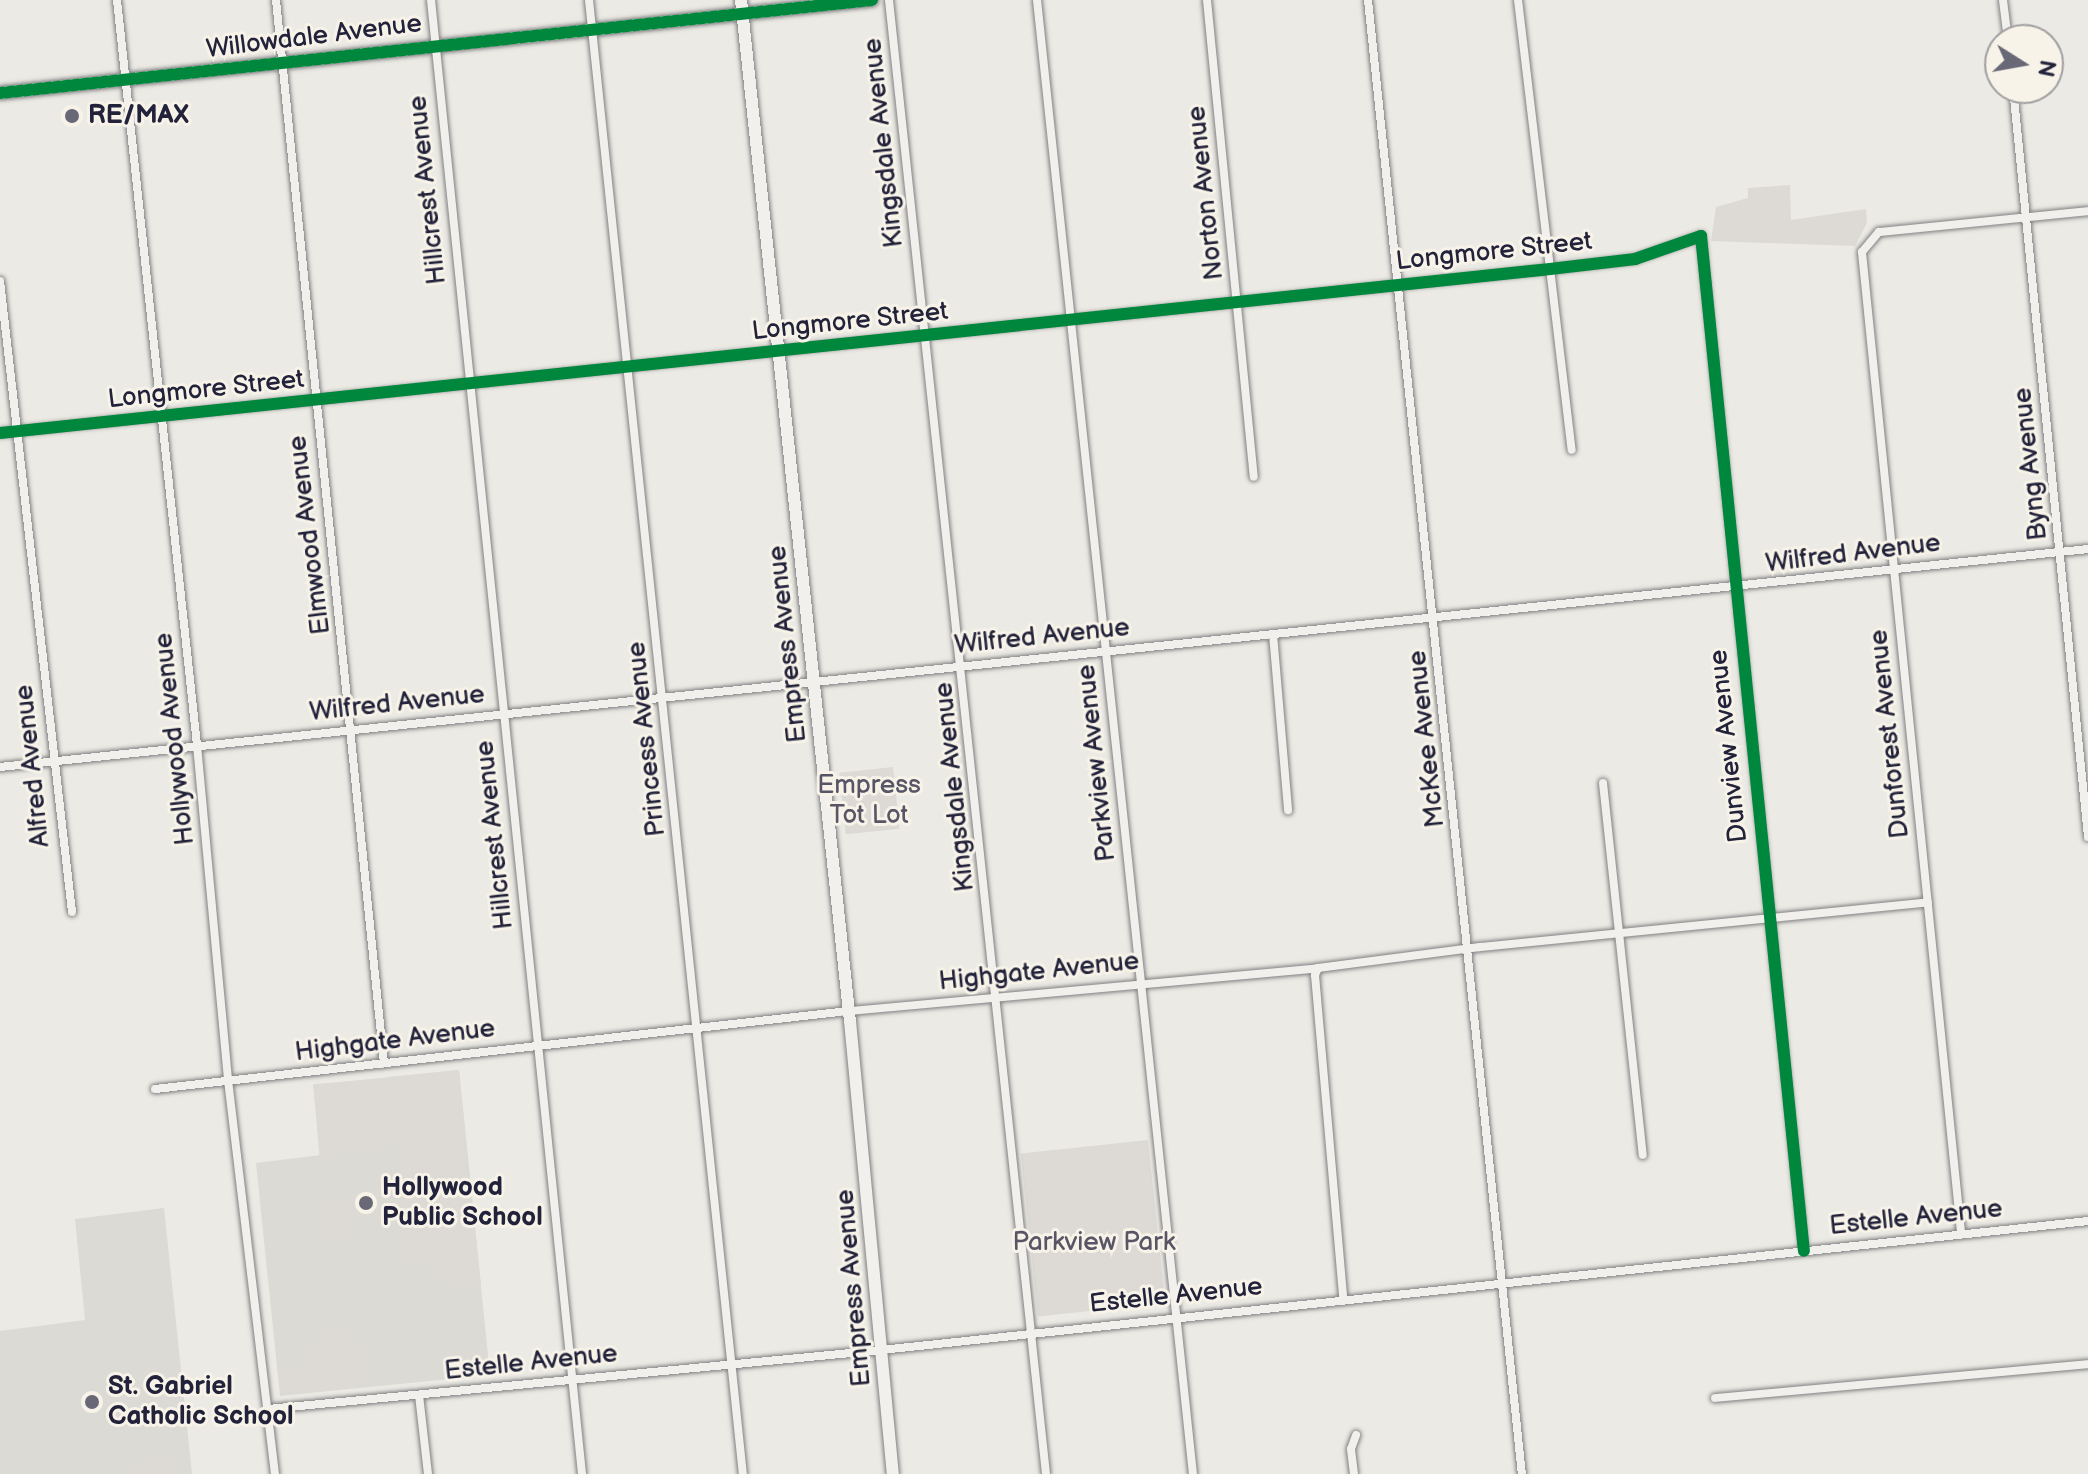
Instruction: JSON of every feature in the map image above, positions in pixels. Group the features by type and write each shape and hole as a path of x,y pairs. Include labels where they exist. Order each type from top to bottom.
{"street":[{"name":"Hollywood Avenue","path":"117,0 159,416 197,745 228,1080 275,1474"},
{"name":"Elmwood Avenue","path":"276,0 314,401 353,729 384,1064"},
{"name":"Hillcrest Avenue","path":"431,0 582,1474"},
{"name":"Princess Avenue","path":"589,0 625,368 663,696 743,1474"},
{"name":"Willowdale Avenue","path":"0,93 434,45 592,31 742,7 872,0"},
{"name":"Kingsdale Avenue","path":"889,0 1046,1474"},
{"name":"Parkview Avenue","path":"1037,0 1193,1474"},
{"name":"Norton Avenue","path":"1207,0 1254,477"},
{"name":"McKee Avenue","path":"1368,0 1522,1474"},
{"path":"1518,0 1572,450"},
{"path":"2003,0 2006,24"},
{"name":"Empress Avenue","path":"742,7 849,1011 893,1474"},
{"name":"Byng Avenue","path":"2015,104 2088,837"},
{"path":"2027,218 2088,211"},
{"name":"Dunforest Avenue","path":"1961,1232 1862,252 1873,235 2027,218"},
{"name":"Longmore Street","path":"0,433 1550,269 1635,259 1701,236"},
{"name":"Dunview Avenue","path":"1701,236 1734,588 1804,1251"},
{"name":"Alfred Avenue","path":"0,281 72,912"},
{"name":"Wilfred Avenue","path":"0,767 2088,549"},
{"path":"1273,634 1288,810"},
{"path":"1603,783 1623,934 1643,1155"},
{"name":"Highgate Avenue","path":"155,1089 849,1011 1318,968 1469,948 1928,902"},
{"path":"1318,968 1315,975 1343,1298"},
{"name":"Estelle Avenue","path":"268,1409 732,1361 882,1350 1175,1315 2088,1221"},
{"path":"1715,1398 2088,1364"},
{"path":"419,1395 428,1474"},
{"path":"1354,1474 1351,1449 1356,1435"}],"shaded area":[{"name":"Hollywood Public School","path":"459,1070 490,1375 280,1396 256,1163 321,1155 313,1085"},
{"name":"St. Gabriel Catholic School","path":"164,1208 192,1474 0,1474 0,1331 85,1320 75,1219"}],"green space":[{"path":"1790,185 1791,220 1866,209 1867,223 1855,246 1711,241 1716,207 1748,198 1748,188"},
{"name":"Empress Tot Lot","path":"893,767 899,829 846,834 839,773"},
{"path":"459,1070 481,1285 445,1288 438,1264 409,1268 388,1077"},
{"path":"374,1079 380,1151 320,1156 313,1084"},
{"name":"Parkview Park","path":"1148,1140 1165,1303 1038,1316 1021,1153"},
{"path":"336,1201 349,1207 355,1220 349,1233 336,1239 323,1233 317,1220 323,1207"},
{"path":"356,1329 362,1386 282,1392 277,1369 307,1365 305,1344 325,1342 327,1332"},
{"path":"178,1452 180,1474 130,1474 142,1456"}],"cycle path":[{"path":"0,93 872,0"},
{"path":"0,433 1550,269 1635,259 1701,236 1804,1251"}],"place":[{"name":"RE/MAX","path":"72,116"},
{"name":"Hollywood Public School","path":"366,1203"},
{"name":"St. Gabriel Catholic School","path":"92,1402"}]}
